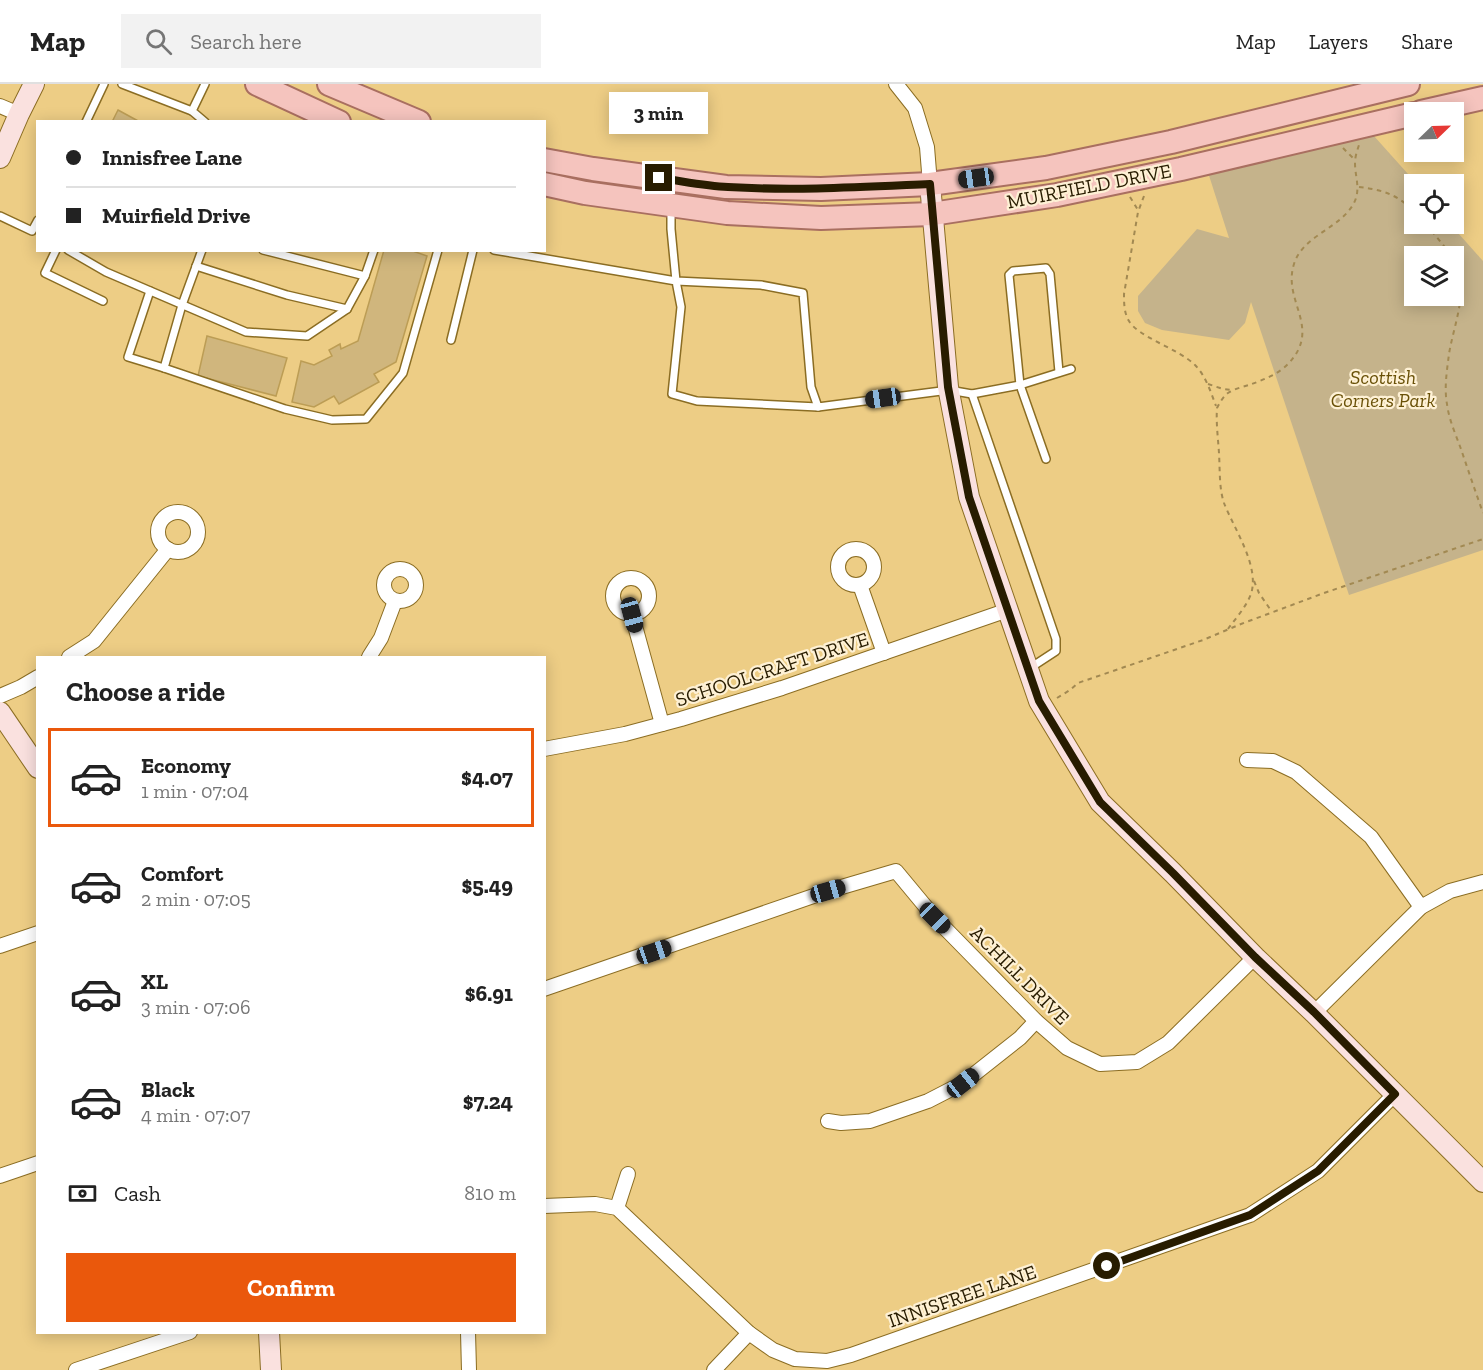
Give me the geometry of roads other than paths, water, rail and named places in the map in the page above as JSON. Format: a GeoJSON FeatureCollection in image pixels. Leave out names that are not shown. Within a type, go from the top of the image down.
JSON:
{"type":"FeatureCollection","features":[{"type":"Feature","properties":{"kind":"main road"},"geometry":{"type":"LineString","coordinates":[[257,84],[335,120]]}},
{"type":"Feature","properties":{"kind":"main road"},"geometry":{"type":"LineString","coordinates":[[329,84],[413,120]]}},
{"type":"Feature","properties":{"kind":"main road","name":"MUIRFIELD DRIVE"},"geometry":{"type":"LineString","coordinates":[[546,160],[726,187],[822,189],[930,184],[1046,168],[1182,139],[1408,84]]}},
{"type":"Feature","properties":{"kind":"main road"},"geometry":{"type":"LineString","coordinates":[[1464,102],[1483,98]]}},
{"type":"Feature","properties":{"kind":"main road","name":"MUIRFIELD DRIVE"},"geometry":{"type":"LineString","coordinates":[[546,184],[585,193],[727,213],[820,218],[932,214],[1057,195],[1181,169],[1404,116]]}},
{"type":"Feature","properties":{"kind":"street"},"geometry":{"type":"LineString","coordinates":[[0,158],[34,84]]}},
{"type":"Feature","properties":{"kind":"street"},"geometry":{"type":"LineString","coordinates":[[896,84],[915,108],[927,147],[949,390],[969,497],[1041,705],[1100,802],[1483,1182]]}},
{"type":"Feature","properties":{"kind":"street"},"geometry":{"type":"LineString","coordinates":[[0,106],[19,114]]}},
{"type":"Feature","properties":{"kind":"street"},"geometry":{"type":"LineString","coordinates":[[70,656],[93,641],[168,549]]}},
{"type":"Feature","properties":{"kind":"street"},"geometry":{"type":"LineString","coordinates":[[861,585],[884,653]]}},
{"type":"Feature","properties":{"kind":"street"},"geometry":{"type":"LineString","coordinates":[[370,656],[381,638],[395,601]]}},
{"type":"Feature","properties":{"kind":"street","name":"SCHOOLCRAFT DRIVE"},"geometry":{"type":"LineString","coordinates":[[546,749],[625,734],[782,688],[1008,610]]}},
{"type":"Feature","properties":{"kind":"street"},"geometry":{"type":"LineString","coordinates":[[632,615],[662,724]]}},
{"type":"Feature","properties":{"kind":"street"},"geometry":{"type":"LineString","coordinates":[[0,696],[36,678]]}},
{"type":"Feature","properties":{"kind":"street"},"geometry":{"type":"LineString","coordinates":[[0,712],[36,765]]}},
{"type":"Feature","properties":{"kind":"street"},"geometry":{"type":"LineString","coordinates":[[1247,760],[1273,761],[1296,771],[1371,837],[1421,907]]}},
{"type":"Feature","properties":{"kind":"street","name":"ACHILL DRIVE"},"geometry":{"type":"LineString","coordinates":[[546,988],[828,891],[896,871],[935,918],[1036,1021],[1067,1048],[1100,1064],[1137,1062],[1168,1043],[1255,957]]}},
{"type":"Feature","properties":{"kind":"street"},"geometry":{"type":"LineString","coordinates":[[1314,1012],[1421,907],[1450,891],[1483,882]]}},
{"type":"Feature","properties":{"kind":"street"},"geometry":{"type":"LineString","coordinates":[[0,946],[36,934]]}},
{"type":"Feature","properties":{"kind":"street"},"geometry":{"type":"LineString","coordinates":[[828,1121],[841,1123],[870,1121],[928,1101],[963,1083],[1020,1038],[1036,1021]]}},
{"type":"Feature","properties":{"kind":"street","name":"INNISFREE LANE"},"geometry":{"type":"LineString","coordinates":[[617,1208],[749,1333],[773,1350],[795,1359],[827,1360],[851,1355],[1250,1215],[1318,1171],[1395,1094]]}},
{"type":"Feature","properties":{"kind":"street"},"geometry":{"type":"LineString","coordinates":[[0,1176],[36,1164]]}},
{"type":"Feature","properties":{"kind":"street"},"geometry":{"type":"LineString","coordinates":[[546,1206],[595,1204],[617,1208],[628,1174]]}},
{"type":"Feature","properties":{"kind":"street"},"geometry":{"type":"LineString","coordinates":[[714,1370],[749,1333]]}},
{"type":"Feature","properties":{"kind":"street"},"geometry":{"type":"LineString","coordinates":[[76,1370],[184,1334]]}},
{"type":"Feature","properties":{"kind":"street"},"geometry":{"type":"LineString","coordinates":[[269,1334],[271,1370]]}},
{"type":"Feature","properties":{"kind":"street"},"geometry":{"type":"LineString","coordinates":[[468,1334],[469,1370]]}},
{"type":"Feature","properties":{"kind":"lane"},"geometry":{"type":"LineString","coordinates":[[87,120],[104,84]]}},
{"type":"Feature","properties":{"kind":"lane"},"geometry":{"type":"LineString","coordinates":[[122,84],[192,111],[203,120]]}},
{"type":"Feature","properties":{"kind":"lane"},"geometry":{"type":"LineString","coordinates":[[192,111],[205,84]]}},
{"type":"Feature","properties":{"kind":"lane"},"geometry":{"type":"LineString","coordinates":[[671,205],[676,281],[681,307],[672,394],[697,402],[818,407],[949,390],[972,394],[1020,385],[1071,369]]}},
{"type":"Feature","properties":{"kind":"lane"},"geometry":{"type":"LineString","coordinates":[[0,216],[35,232]]}},
{"type":"Feature","properties":{"kind":"lane"},"geometry":{"type":"LineString","coordinates":[[55,252],[45,273],[103,301]]}},
{"type":"Feature","properties":{"kind":"lane"},"geometry":{"type":"LineString","coordinates":[[71,252],[106,272],[246,332],[307,336],[347,309],[365,276],[373,252]]}},
{"type":"Feature","properties":{"kind":"lane"},"geometry":{"type":"LineString","coordinates":[[164,368],[182,305],[201,252]]}},
{"type":"Feature","properties":{"kind":"lane"},"geometry":{"type":"LineString","coordinates":[[271,252],[365,276]]}},
{"type":"Feature","properties":{"kind":"lane"},"geometry":{"type":"LineString","coordinates":[[150,291],[128,357],[285,409],[332,420],[366,419],[403,374],[437,252]]}},
{"type":"Feature","properties":{"kind":"lane"},"geometry":{"type":"LineString","coordinates":[[451,340],[473,252]]}},
{"type":"Feature","properties":{"kind":"lane"},"geometry":{"type":"LineString","coordinates":[[506,252],[676,281],[761,285],[803,293],[811,387],[818,407]]}},
{"type":"Feature","properties":{"kind":"lane"},"geometry":{"type":"LineString","coordinates":[[196,266],[287,295],[347,309]]}},
{"type":"Feature","properties":{"kind":"lane"},"geometry":{"type":"LineString","coordinates":[[1046,459],[1020,385],[1009,275],[1013,271],[1046,268],[1050,274],[1059,372]]}},
{"type":"Feature","properties":{"kind":"lane"},"geometry":{"type":"LineString","coordinates":[[972,394],[1056,639],[1056,651],[1028,670]]}},
{"type":"Feature","properties":{"kind":"park label","name":"Scottish Corners Park"},"geometry":{"type":"Point","coordinates":[1383,388]}}]}
